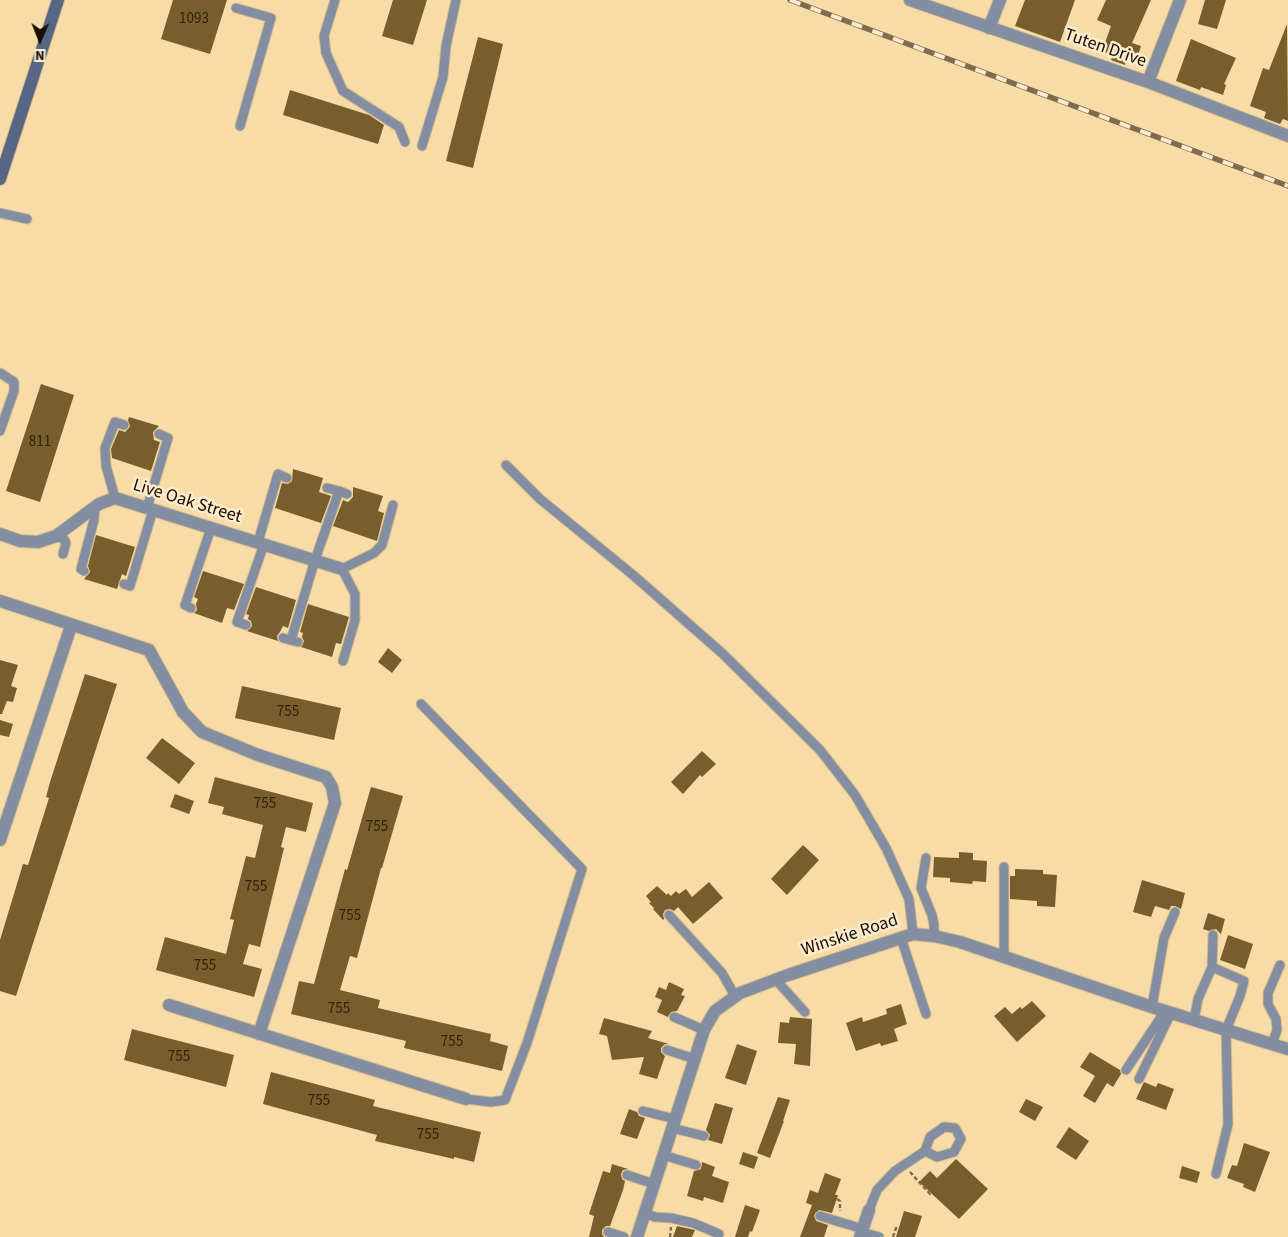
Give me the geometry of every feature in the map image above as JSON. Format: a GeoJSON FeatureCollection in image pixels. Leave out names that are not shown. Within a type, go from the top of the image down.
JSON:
{"type":"FeatureCollection","features":[{"type":"Feature","properties":{"kind":"street"},"geometry":{"type":"LineString","coordinates":[[0,179],[58,0]]}},
{"type":"Feature","properties":{"kind":"street","name":"Tuten Drive"},"geometry":{"type":"LineString","coordinates":[[910,0],[1148,82],[1288,136]]}},
{"type":"Feature","properties":{"kind":"street"},"geometry":{"type":"LineString","coordinates":[[989,28],[1000,0]]}},
{"type":"Feature","properties":{"kind":"street"},"geometry":{"type":"LineString","coordinates":[[1148,82],[1180,0]]}},
{"type":"Feature","properties":{"kind":"street","name":"Live Oak Street"},"geometry":{"type":"LineString","coordinates":[[0,534],[20,541],[38,542],[56,536],[96,506],[115,498],[342,568]]}},
{"type":"Feature","properties":{"kind":"street"},"geometry":{"type":"LineString","coordinates":[[0,601],[148,650],[183,712],[202,732],[258,755],[326,777],[332,787],[335,803],[259,1034]]}},
{"type":"Feature","properties":{"kind":"street"},"geometry":{"type":"LineString","coordinates":[[0,840],[71,626]]}},
{"type":"Feature","properties":{"kind":"street","name":"Winskie Road"},"geometry":{"type":"LineString","coordinates":[[637,1237],[704,1030],[716,1010],[740,993],[775,979],[907,936],[934,936],[960,942],[1152,1007],[1288,1050]]}},
{"type":"Feature","properties":{"kind":"street"},"geometry":{"type":"LineString","coordinates":[[169,1005],[466,1099]]}},
{"type":"Feature","properties":{"kind":"street"},"geometry":{"type":"LineString","coordinates":[[861,1233],[869,1210]]}},
{"type":"Feature","properties":{"kind":"lane"},"geometry":{"type":"LineString","coordinates":[[335,0],[324,36],[326,53],[343,91],[399,127],[405,142]]}},
{"type":"Feature","properties":{"kind":"lane"},"geometry":{"type":"LineString","coordinates":[[422,146],[443,77],[446,46],[456,0]]}},
{"type":"Feature","properties":{"kind":"lane"},"geometry":{"type":"LineString","coordinates":[[236,8],[271,18],[240,126]]}},
{"type":"Feature","properties":{"kind":"lane"},"geometry":{"type":"LineString","coordinates":[[0,213],[27,219]]}},
{"type":"Feature","properties":{"kind":"lane"},"geometry":{"type":"LineString","coordinates":[[0,373],[14,382],[14,391],[0,431]]}},
{"type":"Feature","properties":{"kind":"lane"},"geometry":{"type":"LineString","coordinates":[[115,498],[106,466],[105,448],[115,422],[124,425]]}},
{"type":"Feature","properties":{"kind":"lane"},"geometry":{"type":"LineString","coordinates":[[124,584],[130,586],[168,438],[159,434]]}},
{"type":"Feature","properties":{"kind":"lane"},"geometry":{"type":"LineString","coordinates":[[506,465],[540,499],[633,575],[723,654],[820,750],[855,795],[886,848],[909,899],[907,936],[926,1014]]}},
{"type":"Feature","properties":{"kind":"lane"},"geometry":{"type":"LineString","coordinates":[[237,622],[261,543],[278,474],[287,478]]}},
{"type":"Feature","properties":{"kind":"lane"},"geometry":{"type":"LineString","coordinates":[[291,640],[315,560],[343,492],[326,488]]}},
{"type":"Feature","properties":{"kind":"lane"},"geometry":{"type":"LineString","coordinates":[[343,661],[355,620],[355,594],[342,568],[374,553],[382,545],[393,505]]}},
{"type":"Feature","properties":{"kind":"lane"},"geometry":{"type":"LineString","coordinates":[[84,571],[81,569],[96,506]]}},
{"type":"Feature","properties":{"kind":"lane"},"geometry":{"type":"LineString","coordinates":[[191,608],[185,604],[211,528]]}},
{"type":"Feature","properties":{"kind":"lane"},"geometry":{"type":"LineString","coordinates":[[56,536],[64,538],[66,543],[63,554]]}},
{"type":"Feature","properties":{"kind":"lane"},"geometry":{"type":"LineString","coordinates":[[421,704],[582,868],[527,1043],[505,1100],[491,1102],[466,1099]]}},
{"type":"Feature","properties":{"kind":"lane"},"geometry":{"type":"LineString","coordinates":[[926,858],[921,888],[932,915],[934,936]]}},
{"type":"Feature","properties":{"kind":"lane"},"geometry":{"type":"LineString","coordinates":[[1004,867],[1004,957]]}},
{"type":"Feature","properties":{"kind":"lane"},"geometry":{"type":"LineString","coordinates":[[1152,1007],[1164,938],[1175,912]]}},
{"type":"Feature","properties":{"kind":"lane"},"geometry":{"type":"LineString","coordinates":[[669,915],[722,973],[735,996]]}},
{"type":"Feature","properties":{"kind":"lane"},"geometry":{"type":"LineString","coordinates":[[1194,1020],[1198,999],[1212,968],[1213,935]]}},
{"type":"Feature","properties":{"kind":"lane"},"geometry":{"type":"LineString","coordinates":[[1272,1044],[1276,1030],[1276,1019],[1268,1004],[1268,993],[1280,965]]}},
{"type":"Feature","properties":{"kind":"lane"},"geometry":{"type":"LineString","coordinates":[[1212,968],[1244,981],[1226,1030],[1228,1124],[1216,1174]]}},
{"type":"Feature","properties":{"kind":"lane"},"geometry":{"type":"LineString","coordinates":[[775,979],[804,1012]]}},
{"type":"Feature","properties":{"kind":"lane"},"geometry":{"type":"LineString","coordinates":[[1126,1070],[1168,1012]]}},
{"type":"Feature","properties":{"kind":"lane"},"geometry":{"type":"LineString","coordinates":[[1139,1079],[1168,1012]]}},
{"type":"Feature","properties":{"kind":"lane"},"geometry":{"type":"LineString","coordinates":[[674,1017],[704,1030]]}},
{"type":"Feature","properties":{"kind":"lane"},"geometry":{"type":"LineString","coordinates":[[667,1050],[695,1059]]}},
{"type":"Feature","properties":{"kind":"lane"},"geometry":{"type":"LineString","coordinates":[[643,1111],[704,1136]]}},
{"type":"Feature","properties":{"kind":"lane"},"geometry":{"type":"LineString","coordinates":[[869,1210],[877,1190],[895,1171],[925,1151]]}},
{"type":"Feature","properties":{"kind":"lane"},"geometry":{"type":"LineString","coordinates":[[663,1155],[696,1166]]}},
{"type":"Feature","properties":{"kind":"lane"},"geometry":{"type":"LineString","coordinates":[[627,1175],[654,1184]]}},
{"type":"Feature","properties":{"kind":"lane"},"geometry":{"type":"LineString","coordinates":[[644,1213],[655,1217],[693,1223],[719,1234]]}},
{"type":"Feature","properties":{"kind":"lane"},"geometry":{"type":"LineString","coordinates":[[820,1216],[861,1233],[879,1237]]}},
{"type":"Feature","properties":{"kind":"lane"},"geometry":{"type":"LineString","coordinates":[[608,1232],[624,1237]]}},
{"type":"Feature","properties":{"kind":"path"},"geometry":{"type":"LineString","coordinates":[[903,1165],[931,1193]]}},
{"type":"Feature","properties":{"kind":"path"},"geometry":{"type":"LineString","coordinates":[[893,1237],[896,1228],[898,1229]]}},
{"type":"Feature","properties":{"kind":"building"},"geometry":{"type":"Polygon","coordinates":[[[173,0],[227,0],[210,54],[161,39],[173,0]]]}},
{"type":"Feature","properties":{"kind":"building"},"geometry":{"type":"Polygon","coordinates":[[[393,0],[427,0],[413,45],[382,36],[393,0]]]}},
{"type":"Feature","properties":{"kind":"building"},"geometry":{"type":"Polygon","coordinates":[[[1025,0],[1075,0],[1060,42],[1015,26],[1025,0]]]}},
{"type":"Feature","properties":{"kind":"building"},"geometry":{"type":"Polygon","coordinates":[[[1106,0],[1151,0],[1132,43],[1141,46],[1136,63],[1126,59],[1125,65],[1111,60],[1113,55],[1102,51],[1111,26],[1097,20],[1106,0]]]}},
{"type":"Feature","properties":{"kind":"building"},"geometry":{"type":"Polygon","coordinates":[[[1205,0],[1226,0],[1217,29],[1198,24],[1205,0]]]}},
{"type":"Feature","properties":{"kind":"building"},"geometry":{"type":"Polygon","coordinates":[[[1287,24],[1288,121],[1283,119],[1280,124],[1264,118],[1266,112],[1250,106],[1263,68],[1269,70],[1287,24]]]}},
{"type":"Feature","properties":{"kind":"building"},"geometry":{"type":"Polygon","coordinates":[[[478,37],[503,44],[473,168],[446,161],[478,37]]]}},
{"type":"Feature","properties":{"kind":"building"},"geometry":{"type":"Polygon","coordinates":[[[1191,39],[1236,58],[1224,84],[1226,85],[1223,95],[1201,87],[1200,90],[1176,81],[1191,39]]]}},
{"type":"Feature","properties":{"kind":"building"},"geometry":{"type":"Polygon","coordinates":[[[290,90],[369,115],[384,125],[378,144],[283,115],[290,90]]]}},
{"type":"Feature","properties":{"kind":"building"},"geometry":{"type":"Polygon","coordinates":[[[41,384],[74,395],[40,502],[6,491],[41,384]]]}},
{"type":"Feature","properties":{"kind":"building"},"geometry":{"type":"Polygon","coordinates":[[[129,417],[159,426],[153,432],[154,440],[160,442],[151,471],[112,458],[111,449],[119,430],[125,432],[130,426],[129,417]]]}},
{"type":"Feature","properties":{"kind":"building"},"geometry":{"type":"Polygon","coordinates":[[[293,469],[323,478],[319,492],[331,496],[321,523],[275,508],[282,483],[288,484],[292,481],[293,469]]]}},
{"type":"Feature","properties":{"kind":"building"},"geometry":{"type":"Polygon","coordinates":[[[353,487],[383,496],[378,511],[384,513],[377,541],[333,526],[343,500],[348,502],[353,497],[353,487]]]}},
{"type":"Feature","properties":{"kind":"building"},"geometry":{"type":"Polygon","coordinates":[[[96,535],[135,547],[126,576],[122,574],[117,589],[84,579],[90,572],[88,566],[96,535]]]}},
{"type":"Feature","properties":{"kind":"building"},"geometry":{"type":"Polygon","coordinates":[[[203,571],[244,584],[234,610],[227,608],[222,623],[194,613],[197,610],[196,604],[198,599],[194,597],[203,571]]]}},
{"type":"Feature","properties":{"kind":"building"},"geometry":{"type":"Polygon","coordinates":[[[256,587],[296,600],[288,628],[283,626],[277,636],[278,641],[247,631],[252,626],[251,621],[248,619],[249,615],[246,614],[256,587]]]}},
{"type":"Feature","properties":{"kind":"building"},"geometry":{"type":"Polygon","coordinates":[[[308,604],[349,617],[341,644],[336,643],[332,657],[301,647],[304,641],[303,633],[300,632],[308,604]]]}},
{"type":"Feature","properties":{"kind":"building"},"geometry":{"type":"Polygon","coordinates":[[[388,648],[402,660],[392,673],[378,662],[388,648]]]}},
{"type":"Feature","properties":{"kind":"building"},"geometry":{"type":"Polygon","coordinates":[[[0,660],[18,665],[11,686],[17,688],[13,702],[7,701],[2,714],[0,714],[0,660]]]}},
{"type":"Feature","properties":{"kind":"building"},"geometry":{"type":"Polygon","coordinates":[[[85,674],[117,684],[16,996],[0,991],[0,940],[23,864],[28,865],[49,798],[46,797],[50,782],[85,674]]]}},
{"type":"Feature","properties":{"kind":"building"},"geometry":{"type":"Polygon","coordinates":[[[242,686],[341,708],[334,740],[235,718],[242,686]]]}},
{"type":"Feature","properties":{"kind":"building"},"geometry":{"type":"Polygon","coordinates":[[[0,720],[13,724],[9,737],[0,735],[0,720]]]}},
{"type":"Feature","properties":{"kind":"building"},"geometry":{"type":"Polygon","coordinates":[[[162,738],[195,763],[179,784],[146,758],[162,738]]]}},
{"type":"Feature","properties":{"kind":"building"},"geometry":{"type":"Polygon","coordinates":[[[702,751],[716,764],[702,777],[700,775],[683,794],[671,782],[702,751]]]}},
{"type":"Feature","properties":{"kind":"building"},"geometry":{"type":"Polygon","coordinates":[[[215,777],[313,803],[306,832],[286,827],[281,847],[284,848],[260,947],[249,944],[243,964],[262,969],[254,997],[156,970],[165,937],[226,954],[234,920],[230,919],[246,856],[255,858],[263,825],[222,814],[224,807],[208,803],[215,777]]]}},
{"type":"Feature","properties":{"kind":"building"},"geometry":{"type":"Polygon","coordinates":[[[371,787],[403,796],[357,958],[350,956],[340,990],[380,1000],[378,1008],[491,1034],[490,1041],[508,1046],[502,1071],[404,1048],[406,1041],[291,1014],[299,981],[314,984],[345,869],[347,870],[371,787]]]}},
{"type":"Feature","properties":{"kind":"building"},"geometry":{"type":"Polygon","coordinates":[[[175,794],[194,801],[189,814],[170,807],[175,794]]]}},
{"type":"Feature","properties":{"kind":"building"},"geometry":{"type":"Polygon","coordinates":[[[803,845],[819,860],[787,895],[771,879],[803,845]]]}},
{"type":"Feature","properties":{"kind":"building"},"geometry":{"type":"Polygon","coordinates":[[[959,852],[973,853],[973,860],[987,861],[986,882],[973,881],[972,884],[950,882],[950,878],[933,877],[934,857],[959,858],[959,852]]]}},
{"type":"Feature","properties":{"kind":"building"},"geometry":{"type":"Polygon","coordinates":[[[1015,869],[1043,870],[1043,874],[1057,875],[1055,907],[1037,906],[1037,901],[1010,899],[1010,876],[1015,876],[1015,869]]]}},
{"type":"Feature","properties":{"kind":"building"},"geometry":{"type":"Polygon","coordinates":[[[1142,880],[1185,893],[1181,909],[1171,906],[1169,910],[1155,906],[1151,917],[1133,912],[1142,880]]]}},
{"type":"Feature","properties":{"kind":"building"},"geometry":{"type":"Polygon","coordinates":[[[709,882],[723,898],[693,924],[678,907],[674,911],[670,909],[665,910],[663,920],[653,909],[649,903],[651,902],[646,896],[657,886],[667,895],[668,893],[671,896],[676,891],[679,894],[686,889],[692,897],[709,882]]]}},
{"type":"Feature","properties":{"kind":"building"},"geometry":{"type":"Polygon","coordinates":[[[1208,913],[1225,919],[1221,934],[1216,929],[1209,931],[1203,929],[1208,913]]]}},
{"type":"Feature","properties":{"kind":"building"},"geometry":{"type":"Polygon","coordinates":[[[1228,935],[1253,944],[1245,969],[1220,960],[1228,935]]]}},
{"type":"Feature","properties":{"kind":"building"},"geometry":{"type":"Polygon","coordinates":[[[669,982],[684,989],[681,995],[685,996],[677,1011],[671,1012],[668,1017],[657,1012],[662,1000],[655,997],[659,987],[666,990],[669,982]]]}},
{"type":"Feature","properties":{"kind":"building"},"geometry":{"type":"Polygon","coordinates":[[[1032,1001],[1046,1016],[1017,1042],[994,1016],[1005,1007],[1012,1014],[1020,1007],[1022,1009],[1032,1001]]]}},
{"type":"Feature","properties":{"kind":"building"},"geometry":{"type":"Polygon","coordinates":[[[901,1004],[907,1024],[894,1029],[898,1041],[881,1046],[880,1043],[856,1051],[846,1023],[862,1017],[863,1022],[887,1014],[886,1009],[901,1004]]]}},
{"type":"Feature","properties":{"kind":"building"},"geometry":{"type":"Polygon","coordinates":[[[790,1017],[812,1019],[810,1066],[794,1064],[796,1044],[778,1043],[780,1022],[789,1023],[790,1017]]]}},
{"type":"Feature","properties":{"kind":"building"},"geometry":{"type":"Polygon","coordinates":[[[604,1018],[652,1031],[648,1038],[669,1044],[665,1044],[661,1048],[661,1052],[665,1056],[657,1079],[639,1074],[644,1057],[612,1060],[607,1036],[599,1034],[604,1018]]]}},
{"type":"Feature","properties":{"kind":"building"},"geometry":{"type":"Polygon","coordinates":[[[132,1029],[234,1055],[226,1087],[124,1060],[132,1029]]]}},
{"type":"Feature","properties":{"kind":"building"},"geometry":{"type":"Polygon","coordinates":[[[737,1044],[757,1051],[746,1085],[725,1078],[737,1044]]]}},
{"type":"Feature","properties":{"kind":"building"},"geometry":{"type":"Polygon","coordinates":[[[1090,1052],[1120,1070],[1121,1074],[1113,1087],[1107,1083],[1095,1103],[1083,1096],[1095,1076],[1080,1067],[1090,1052]]]}},
{"type":"Feature","properties":{"kind":"building"},"geometry":{"type":"Polygon","coordinates":[[[271,1072],[375,1100],[373,1106],[481,1132],[474,1162],[375,1141],[377,1135],[263,1104],[271,1072]]]}},
{"type":"Feature","properties":{"kind":"building"},"geometry":{"type":"Polygon","coordinates":[[[1144,1082],[1156,1087],[1158,1083],[1174,1089],[1166,1110],[1136,1099],[1144,1082]]]}},
{"type":"Feature","properties":{"kind":"building"},"geometry":{"type":"Polygon","coordinates":[[[778,1097],[790,1100],[770,1158],[757,1153],[778,1097]]]}},
{"type":"Feature","properties":{"kind":"building"},"geometry":{"type":"Polygon","coordinates":[[[1026,1099],[1043,1107],[1035,1121],[1019,1112],[1026,1099]]]}},
{"type":"Feature","properties":{"kind":"building"},"geometry":{"type":"Polygon","coordinates":[[[715,1103],[733,1108],[722,1144],[708,1140],[710,1135],[706,1130],[715,1103]]]}},
{"type":"Feature","properties":{"kind":"building"},"geometry":{"type":"Polygon","coordinates":[[[629,1109],[645,1118],[637,1139],[620,1134],[629,1109]]]}},
{"type":"Feature","properties":{"kind":"building"},"geometry":{"type":"Polygon","coordinates":[[[1069,1127],[1089,1141],[1076,1160],[1056,1147],[1069,1127]]]}},
{"type":"Feature","properties":{"kind":"building"},"geometry":{"type":"Polygon","coordinates":[[[1244,1143],[1270,1152],[1255,1192],[1243,1187],[1244,1184],[1227,1178],[1232,1165],[1237,1166],[1244,1143]]]}},
{"type":"Feature","properties":{"kind":"building"},"geometry":{"type":"Polygon","coordinates":[[[743,1152],[758,1157],[754,1169],[739,1164],[743,1152]]]}},
{"type":"Feature","properties":{"kind":"building"},"geometry":{"type":"Polygon","coordinates":[[[956,1159],[988,1189],[959,1219],[919,1182],[930,1171],[937,1178],[956,1159]]]}},
{"type":"Feature","properties":{"kind":"building"},"geometry":{"type":"Polygon","coordinates":[[[702,1162],[715,1167],[712,1176],[729,1182],[723,1203],[704,1197],[703,1201],[687,1196],[694,1171],[701,1169],[702,1162]]]}},
{"type":"Feature","properties":{"kind":"building"},"geometry":{"type":"Polygon","coordinates":[[[612,1164],[628,1169],[623,1170],[621,1174],[622,1179],[625,1181],[623,1190],[610,1226],[606,1226],[602,1230],[604,1237],[589,1237],[594,1216],[589,1214],[603,1171],[610,1173],[612,1164]]]}},
{"type":"Feature","properties":{"kind":"building"},"geometry":{"type":"Polygon","coordinates":[[[1182,1166],[1200,1172],[1197,1183],[1179,1178],[1182,1166]]]}},
{"type":"Feature","properties":{"kind":"building"},"geometry":{"type":"Polygon","coordinates":[[[825,1173],[841,1179],[835,1195],[838,1195],[832,1213],[819,1210],[814,1215],[816,1221],[828,1225],[824,1237],[800,1237],[812,1205],[806,1203],[810,1190],[818,1193],[825,1173]]]}},
{"type":"Feature","properties":{"kind":"building"},"geometry":{"type":"Polygon","coordinates":[[[745,1205],[760,1210],[752,1232],[750,1231],[748,1237],[735,1237],[745,1205]]]}},
{"type":"Feature","properties":{"kind":"building"},"geometry":{"type":"Polygon","coordinates":[[[904,1211],[922,1216],[915,1237],[896,1237],[904,1211]]]}},
{"type":"Feature","properties":{"kind":"building"},"geometry":{"type":"Polygon","coordinates":[[[677,1226],[695,1230],[692,1237],[673,1237],[677,1226]]]}},
{"type":"Feature","properties":{"kind":"railway"},"geometry":{"type":"LineString","coordinates":[[790,0],[1288,186]]}}]}
